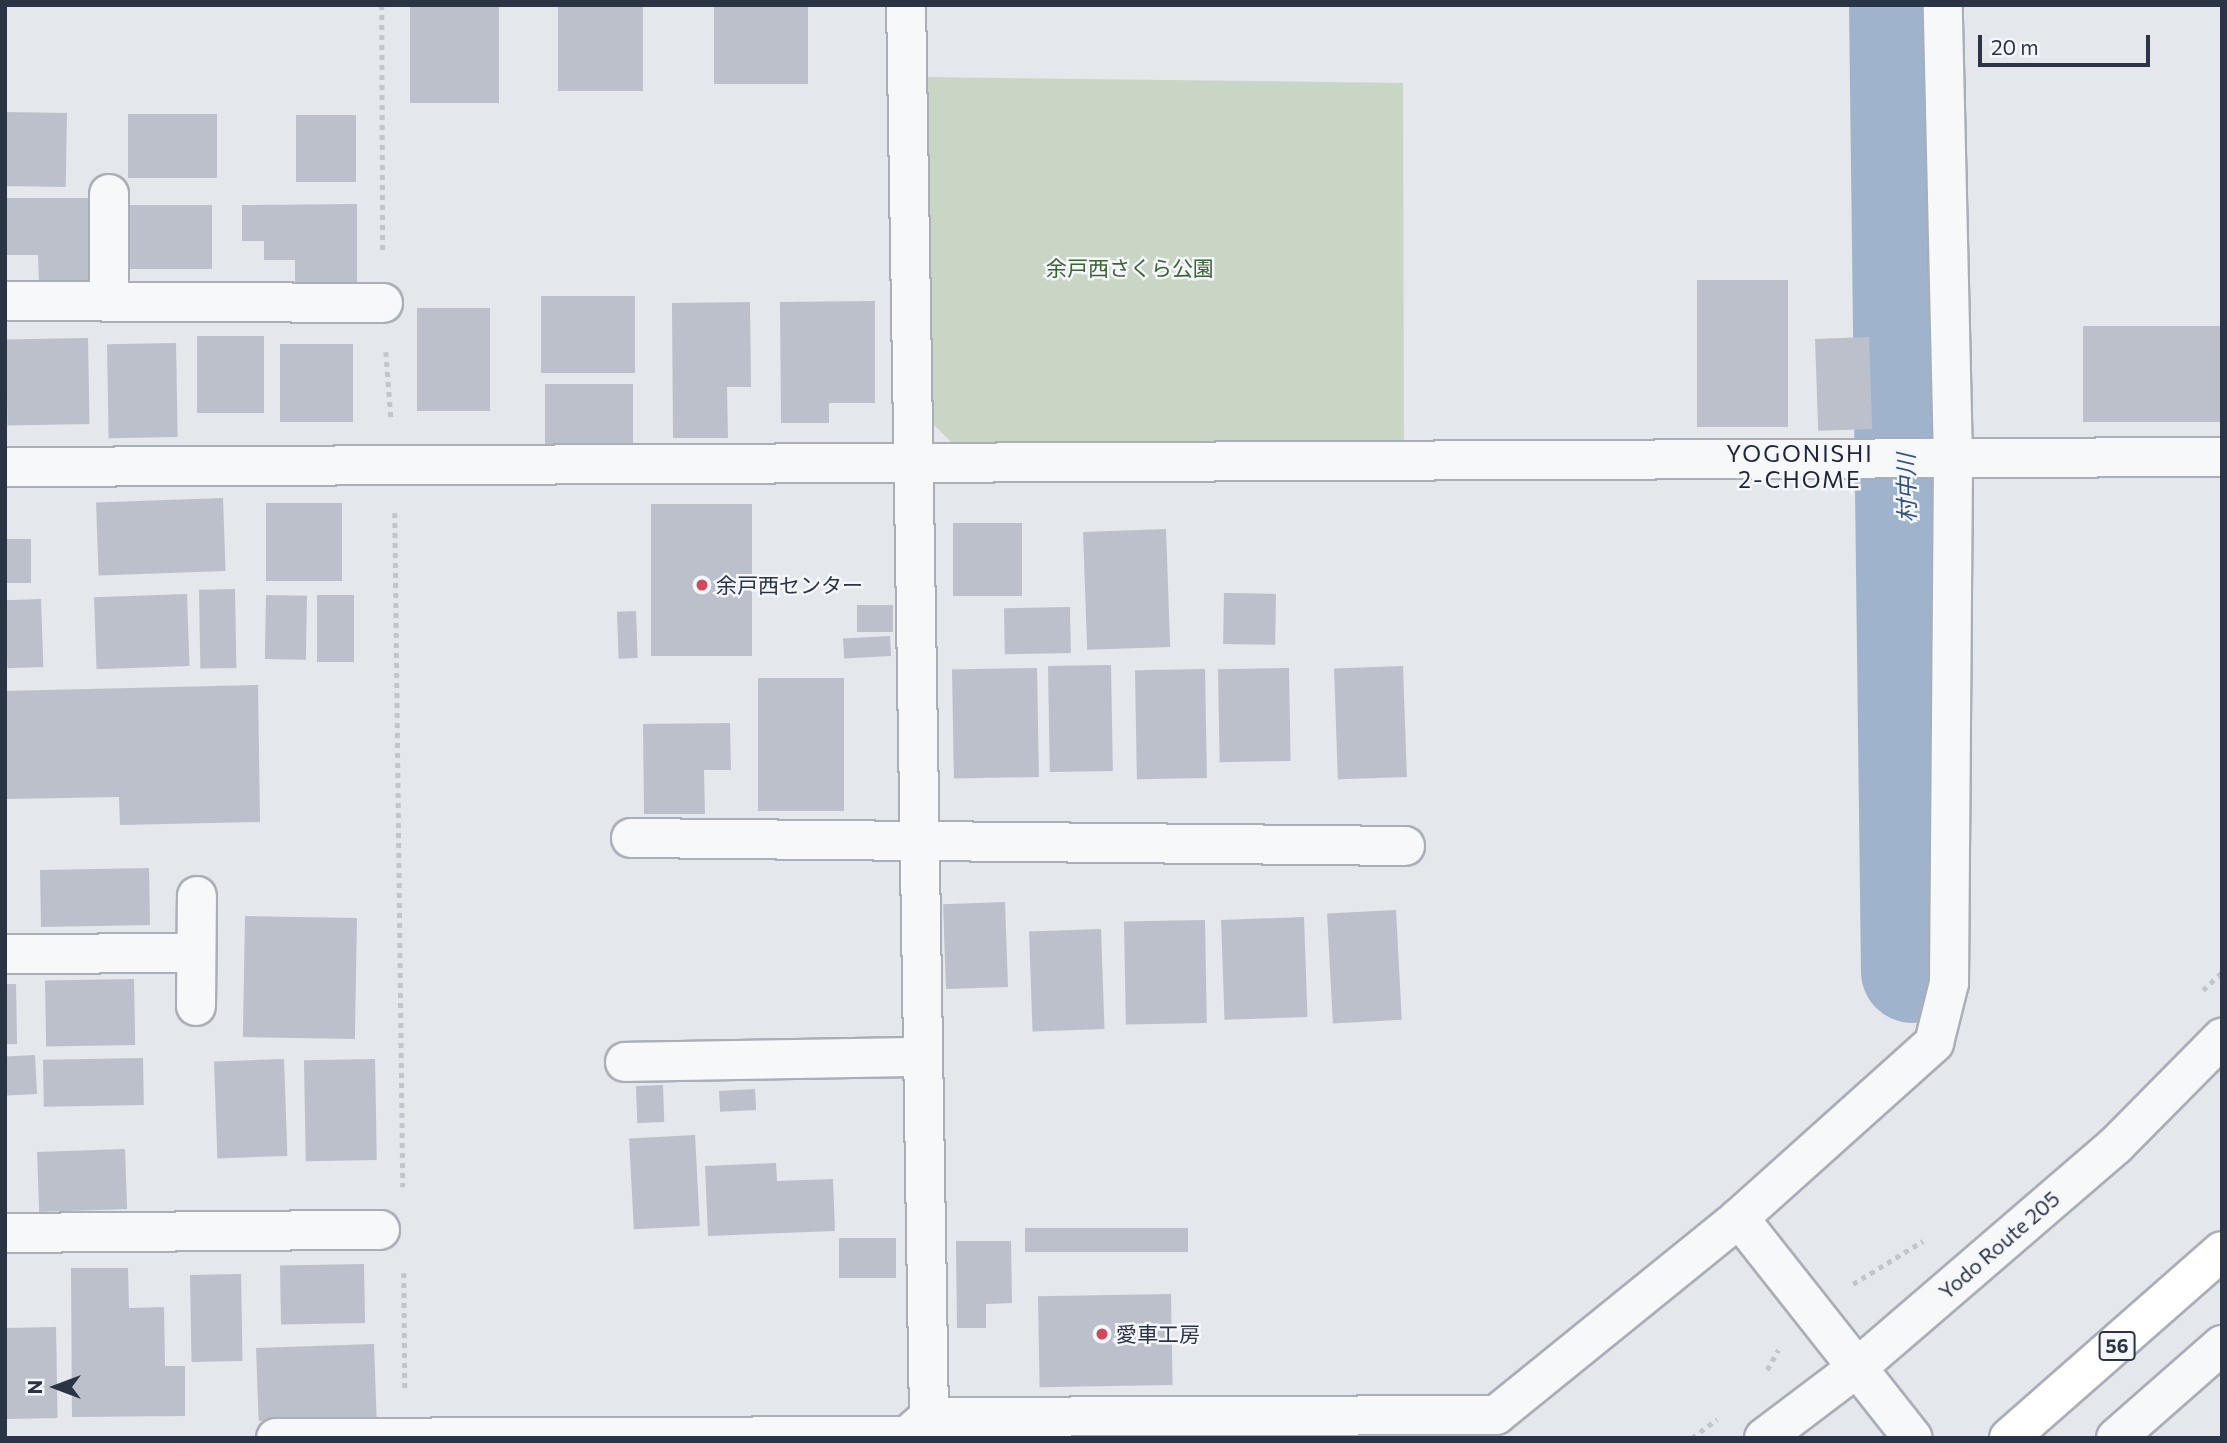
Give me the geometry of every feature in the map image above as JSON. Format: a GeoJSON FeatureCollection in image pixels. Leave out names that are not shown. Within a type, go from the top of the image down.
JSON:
{"type":"FeatureCollection","features":[{"type":"Feature","properties":{"kind":"highway","name":"56"},"geometry":{"type":"LineString","coordinates":[[2009,1438],[2222,1251]]}},
{"type":"Feature","properties":{"kind":"street"},"geometry":{"type":"LineString","coordinates":[[906,5],[909,465],[921,1057],[914,1430]]}},
{"type":"Feature","properties":{"kind":"street"},"geometry":{"type":"LineString","coordinates":[[276,1438],[914,1430],[1496,1415],[1739,1218],[1934,1042],[1949,983],[1943,460],[1943,5]]}},
{"type":"Feature","properties":{"kind":"street"},"geometry":{"type":"LineString","coordinates":[[109,194],[109,302]]}},
{"type":"Feature","properties":{"kind":"street"},"geometry":{"type":"LineString","coordinates":[[5,302],[383,303]]}},
{"type":"Feature","properties":{"kind":"street"},"geometry":{"type":"LineString","coordinates":[[5,467],[1877,461],[2222,457]]}},
{"type":"Feature","properties":{"kind":"street"},"geometry":{"type":"LineString","coordinates":[[631,838],[916,844],[1405,846]]}},
{"type":"Feature","properties":{"kind":"street"},"geometry":{"type":"LineString","coordinates":[[197,896],[197,1006]]}},
{"type":"Feature","properties":{"kind":"street"},"geometry":{"type":"LineString","coordinates":[[5,954],[197,953]]}},
{"type":"Feature","properties":{"kind":"street","name":"Yodo Route 205"},"geometry":{"type":"LineString","coordinates":[[1764,1438],[1858,1367],[2116,1145],[2222,1038]]}},
{"type":"Feature","properties":{"kind":"street"},"geometry":{"type":"LineString","coordinates":[[625,1062],[921,1057]]}},
{"type":"Feature","properties":{"kind":"street"},"geometry":{"type":"LineString","coordinates":[[1739,1218],[1913,1438]]}},
{"type":"Feature","properties":{"kind":"street"},"geometry":{"type":"LineString","coordinates":[[5,1233],[380,1230]]}},
{"type":"Feature","properties":{"kind":"street"},"geometry":{"type":"LineString","coordinates":[[2116,1438],[2222,1345]]}},
{"type":"Feature","properties":{"kind":"path"},"geometry":{"type":"LineString","coordinates":[[382,5],[383,303],[394,466],[403,1200]]}},
{"type":"Feature","properties":{"kind":"path"},"geometry":{"type":"LineString","coordinates":[[2193,999],[2222,972]]}},
{"type":"Feature","properties":{"kind":"path"},"geometry":{"type":"LineString","coordinates":[[1762,1380],[1779,1350],[1866,1272],[1933,1232]]}},
{"type":"Feature","properties":{"kind":"path"},"geometry":{"type":"LineString","coordinates":[[404,1269],[406,1435]]}},
{"type":"Feature","properties":{"kind":"path"},"geometry":{"type":"LineString","coordinates":[[1692,1438],[1724,1414]]}},
{"type":"Feature","properties":{"kind":"green space","name":"余戸西さくら公園"},"geometry":{"type":"Polygon","coordinates":[[[925,77],[1403,83],[1404,451],[963,454],[928,419],[925,77]]]}},
{"type":"Feature","properties":{"kind":"building"},"geometry":{"type":"Polygon","coordinates":[[[410,5],[499,5],[499,103],[410,103],[410,5]]]}},
{"type":"Feature","properties":{"kind":"building"},"geometry":{"type":"Polygon","coordinates":[[[558,5],[643,5],[643,91],[558,91],[558,5]]]}},
{"type":"Feature","properties":{"kind":"building"},"geometry":{"type":"Polygon","coordinates":[[[714,5],[808,5],[808,84],[714,84],[714,5]]]}},
{"type":"Feature","properties":{"kind":"building"},"geometry":{"type":"Polygon","coordinates":[[[5,112],[67,113],[66,187],[5,186],[5,112]]]}},
{"type":"Feature","properties":{"kind":"building"},"geometry":{"type":"Polygon","coordinates":[[[128,114],[217,114],[217,178],[128,178],[128,114]]]}},
{"type":"Feature","properties":{"kind":"building"},"geometry":{"type":"Polygon","coordinates":[[[296,115],[356,115],[356,182],[296,182],[296,115]]]}},
{"type":"Feature","properties":{"kind":"building"},"geometry":{"type":"Polygon","coordinates":[[[5,198],[88,198],[89,281],[39,281],[38,255],[5,255],[5,198]]]}},
{"type":"Feature","properties":{"kind":"building"},"geometry":{"type":"Polygon","coordinates":[[[357,204],[357,284],[295,284],[295,260],[264,260],[264,241],[242,241],[242,205],[357,204]]]}},
{"type":"Feature","properties":{"kind":"building"},"geometry":{"type":"Polygon","coordinates":[[[129,205],[212,205],[212,269],[129,269],[129,205]]]}},
{"type":"Feature","properties":{"kind":"building"},"geometry":{"type":"Polygon","coordinates":[[[1697,280],[1788,280],[1788,427],[1697,427],[1697,280]]]}},
{"type":"Feature","properties":{"kind":"building"},"geometry":{"type":"Polygon","coordinates":[[[541,296],[635,296],[635,373],[541,373],[541,296]]]}},
{"type":"Feature","properties":{"kind":"building"},"geometry":{"type":"Polygon","coordinates":[[[875,301],[875,403],[829,403],[829,423],[781,423],[780,302],[875,301]]]}},
{"type":"Feature","properties":{"kind":"building"},"geometry":{"type":"Polygon","coordinates":[[[750,302],[751,387],[727,387],[728,438],[673,438],[672,303],[750,302]]]}},
{"type":"Feature","properties":{"kind":"building"},"geometry":{"type":"Polygon","coordinates":[[[417,308],[490,308],[490,411],[417,411],[417,308]]]}},
{"type":"Feature","properties":{"kind":"building"},"geometry":{"type":"Polygon","coordinates":[[[2083,326],[2222,326],[2222,422],[2083,422],[2083,326]]]}},
{"type":"Feature","properties":{"kind":"building"},"geometry":{"type":"Polygon","coordinates":[[[197,336],[264,336],[264,413],[197,413],[197,336]]]}},
{"type":"Feature","properties":{"kind":"building"},"geometry":{"type":"Polygon","coordinates":[[[1869,337],[1872,429],[1818,431],[1815,339],[1869,337]]]}},
{"type":"Feature","properties":{"kind":"building"},"geometry":{"type":"Polygon","coordinates":[[[88,338],[90,424],[8,425],[6,339],[88,338]]]}},
{"type":"Feature","properties":{"kind":"building"},"geometry":{"type":"Polygon","coordinates":[[[176,343],[178,437],[109,438],[107,344],[176,343]]]}},
{"type":"Feature","properties":{"kind":"building"},"geometry":{"type":"Polygon","coordinates":[[[280,344],[353,344],[353,422],[280,422],[280,344]]]}},
{"type":"Feature","properties":{"kind":"building"},"geometry":{"type":"Polygon","coordinates":[[[545,384],[633,384],[633,447],[545,447],[545,384]]]}},
{"type":"Feature","properties":{"kind":"building"},"geometry":{"type":"Polygon","coordinates":[[[223,498],[226,571],[99,575],[96,502],[223,498]]]}},
{"type":"Feature","properties":{"kind":"building"},"geometry":{"type":"Polygon","coordinates":[[[266,503],[342,503],[342,581],[266,581],[266,503]]]}},
{"type":"Feature","properties":{"kind":"building"},"geometry":{"type":"Polygon","coordinates":[[[651,504],[752,504],[752,656],[651,656],[651,504]]]}},
{"type":"Feature","properties":{"kind":"building"},"geometry":{"type":"Polygon","coordinates":[[[953,523],[1022,523],[1022,596],[953,596],[953,523]]]}},
{"type":"Feature","properties":{"kind":"building"},"geometry":{"type":"Polygon","coordinates":[[[1166,529],[1170,647],[1087,650],[1083,532],[1166,529]]]}},
{"type":"Feature","properties":{"kind":"building"},"geometry":{"type":"Polygon","coordinates":[[[5,539],[31,539],[31,583],[5,583],[5,539]]]}},
{"type":"Feature","properties":{"kind":"building"},"geometry":{"type":"Polygon","coordinates":[[[235,589],[236,668],[200,669],[199,590],[235,589]]]}},
{"type":"Feature","properties":{"kind":"building"},"geometry":{"type":"Polygon","coordinates":[[[1224,593],[1276,594],[1275,645],[1223,644],[1224,593]]]}},
{"type":"Feature","properties":{"kind":"building"},"geometry":{"type":"Polygon","coordinates":[[[187,594],[190,666],[97,669],[94,597],[187,594]]]}},
{"type":"Feature","properties":{"kind":"building"},"geometry":{"type":"Polygon","coordinates":[[[266,595],[307,596],[306,660],[265,659],[266,595]]]}},
{"type":"Feature","properties":{"kind":"building"},"geometry":{"type":"Polygon","coordinates":[[[317,595],[354,595],[354,662],[317,662],[317,595]]]}},
{"type":"Feature","properties":{"kind":"building"},"geometry":{"type":"Polygon","coordinates":[[[41,599],[43,667],[7,668],[5,600],[41,599]]]}},
{"type":"Feature","properties":{"kind":"building"},"geometry":{"type":"Polygon","coordinates":[[[857,605],[893,605],[893,632],[857,632],[857,605]]]}},
{"type":"Feature","properties":{"kind":"building"},"geometry":{"type":"Polygon","coordinates":[[[1070,607],[1071,653],[1005,654],[1004,608],[1070,607]]]}},
{"type":"Feature","properties":{"kind":"building"},"geometry":{"type":"Polygon","coordinates":[[[636,611],[638,658],[619,659],[617,612],[636,611]]]}},
{"type":"Feature","properties":{"kind":"building"},"geometry":{"type":"Polygon","coordinates":[[[890,636],[891,656],[844,658],[843,638],[890,636]]]}},
{"type":"Feature","properties":{"kind":"building"},"geometry":{"type":"Polygon","coordinates":[[[1111,665],[1113,771],[1050,772],[1048,666],[1111,665]]]}},
{"type":"Feature","properties":{"kind":"building"},"geometry":{"type":"Polygon","coordinates":[[[1403,666],[1407,777],[1338,779],[1334,668],[1403,666]]]}},
{"type":"Feature","properties":{"kind":"building"},"geometry":{"type":"Polygon","coordinates":[[[1037,668],[1039,777],[954,778],[952,669],[1037,668]]]}},
{"type":"Feature","properties":{"kind":"building"},"geometry":{"type":"Polygon","coordinates":[[[1289,668],[1291,761],[1220,762],[1218,669],[1289,668]]]}},
{"type":"Feature","properties":{"kind":"building"},"geometry":{"type":"Polygon","coordinates":[[[1205,669],[1207,778],[1137,779],[1135,670],[1205,669]]]}},
{"type":"Feature","properties":{"kind":"building"},"geometry":{"type":"Polygon","coordinates":[[[758,678],[844,678],[844,811],[758,811],[758,678]]]}},
{"type":"Feature","properties":{"kind":"building"},"geometry":{"type":"Polygon","coordinates":[[[258,685],[260,822],[120,825],[119,797],[5,799],[5,691],[258,685]]]}},
{"type":"Feature","properties":{"kind":"building"},"geometry":{"type":"Polygon","coordinates":[[[730,723],[731,770],[704,770],[705,814],[644,814],[643,724],[730,723]]]}},
{"type":"Feature","properties":{"kind":"building"},"geometry":{"type":"Polygon","coordinates":[[[149,868],[150,925],[41,927],[40,870],[149,868]]]}},
{"type":"Feature","properties":{"kind":"building"},"geometry":{"type":"Polygon","coordinates":[[[1005,902],[1008,987],[946,989],[943,904],[1005,902]]]}},
{"type":"Feature","properties":{"kind":"building"},"geometry":{"type":"Polygon","coordinates":[[[1396,910],[1402,1020],[1333,1023],[1327,914],[1396,910]]]}},
{"type":"Feature","properties":{"kind":"building"},"geometry":{"type":"Polygon","coordinates":[[[245,916],[357,918],[355,1039],[243,1037],[245,916]]]}},
{"type":"Feature","properties":{"kind":"building"},"geometry":{"type":"Polygon","coordinates":[[[1304,917],[1307,1017],[1225,1020],[1221,920],[1304,917]]]}},
{"type":"Feature","properties":{"kind":"building"},"geometry":{"type":"Polygon","coordinates":[[[1205,920],[1207,1023],[1126,1024],[1124,921],[1205,920]]]}},
{"type":"Feature","properties":{"kind":"building"},"geometry":{"type":"Polygon","coordinates":[[[1101,929],[1104,1029],[1033,1031],[1029,932],[1101,929]]]}},
{"type":"Feature","properties":{"kind":"building"},"geometry":{"type":"Polygon","coordinates":[[[134,979],[135,1045],[46,1047],[45,981],[134,979]]]}},
{"type":"Feature","properties":{"kind":"building"},"geometry":{"type":"Polygon","coordinates":[[[5,984],[16,984],[17,1044],[6,1044],[5,984]]]}},
{"type":"Feature","properties":{"kind":"building"},"geometry":{"type":"Polygon","coordinates":[[[35,1055],[37,1094],[7,1096],[5,1057],[35,1055]]]}},
{"type":"Feature","properties":{"kind":"building"},"geometry":{"type":"Polygon","coordinates":[[[143,1058],[144,1105],[44,1107],[43,1060],[143,1058]]]}},
{"type":"Feature","properties":{"kind":"building"},"geometry":{"type":"Polygon","coordinates":[[[284,1059],[287,1156],[217,1158],[214,1061],[284,1059]]]}},
{"type":"Feature","properties":{"kind":"building"},"geometry":{"type":"Polygon","coordinates":[[[375,1059],[377,1160],[306,1161],[304,1060],[375,1059]]]}},
{"type":"Feature","properties":{"kind":"building"},"geometry":{"type":"Polygon","coordinates":[[[663,1085],[664,1122],[637,1123],[636,1086],[663,1085]]]}},
{"type":"Feature","properties":{"kind":"building"},"geometry":{"type":"Polygon","coordinates":[[[755,1089],[756,1110],[720,1112],[719,1091],[755,1089]]]}},
{"type":"Feature","properties":{"kind":"building"},"geometry":{"type":"Polygon","coordinates":[[[695,1135],[700,1226],[634,1229],[629,1138],[695,1135]]]}},
{"type":"Feature","properties":{"kind":"building"},"geometry":{"type":"Polygon","coordinates":[[[125,1149],[127,1209],[39,1212],[37,1152],[125,1149]]]}},
{"type":"Feature","properties":{"kind":"building"},"geometry":{"type":"Polygon","coordinates":[[[776,1163],[777,1181],[833,1179],[835,1231],[708,1236],[705,1166],[776,1163]]]}},
{"type":"Feature","properties":{"kind":"building"},"geometry":{"type":"Polygon","coordinates":[[[1025,1228],[1188,1228],[1188,1252],[1025,1252],[1025,1228]]]}},
{"type":"Feature","properties":{"kind":"building"},"geometry":{"type":"Polygon","coordinates":[[[839,1238],[896,1238],[896,1278],[839,1278],[839,1238]]]}},
{"type":"Feature","properties":{"kind":"building"},"geometry":{"type":"Polygon","coordinates":[[[956,1241],[1011,1241],[1012,1303],[986,1304],[986,1328],[957,1328],[956,1241]]]}},
{"type":"Feature","properties":{"kind":"building"},"geometry":{"type":"Polygon","coordinates":[[[364,1264],[365,1323],[281,1324],[280,1265],[364,1264]]]}},
{"type":"Feature","properties":{"kind":"building"},"geometry":{"type":"Polygon","coordinates":[[[71,1268],[128,1268],[129,1308],[164,1307],[165,1366],[185,1366],[185,1416],[72,1417],[71,1268]]]}},
{"type":"Feature","properties":{"kind":"building"},"geometry":{"type":"Polygon","coordinates":[[[241,1274],[243,1361],[192,1362],[190,1275],[241,1274]]]}},
{"type":"Feature","properties":{"kind":"building"},"geometry":{"type":"Polygon","coordinates":[[[1171,1294],[1173,1385],[1040,1387],[1038,1296],[1171,1294]]]}},
{"type":"Feature","properties":{"kind":"building"},"geometry":{"type":"Polygon","coordinates":[[[56,1327],[58,1418],[7,1419],[5,1328],[56,1327]]]}},
{"type":"Feature","properties":{"kind":"building"},"geometry":{"type":"Polygon","coordinates":[[[374,1344],[377,1417],[259,1421],[256,1348],[374,1344]]]}},
{"type":"Feature","properties":{"kind":"waterway","name":"村中川"},"geometry":{"type":"LineString","coordinates":[[1900,5],[1912,971]]}},
{"type":"Feature","properties":{"kind":"place","name":"余戸西センター"},"geometry":{"type":"Point","coordinates":[702,585]}},
{"type":"Feature","properties":{"kind":"place","name":"愛車工房"},"geometry":{"type":"Point","coordinates":[1102,1334]}},
{"type":"Feature","properties":{"kind":"district","name":"YOGONISHI 2-CHOME"},"geometry":{"type":"Point","coordinates":[1800,466]}}]}
